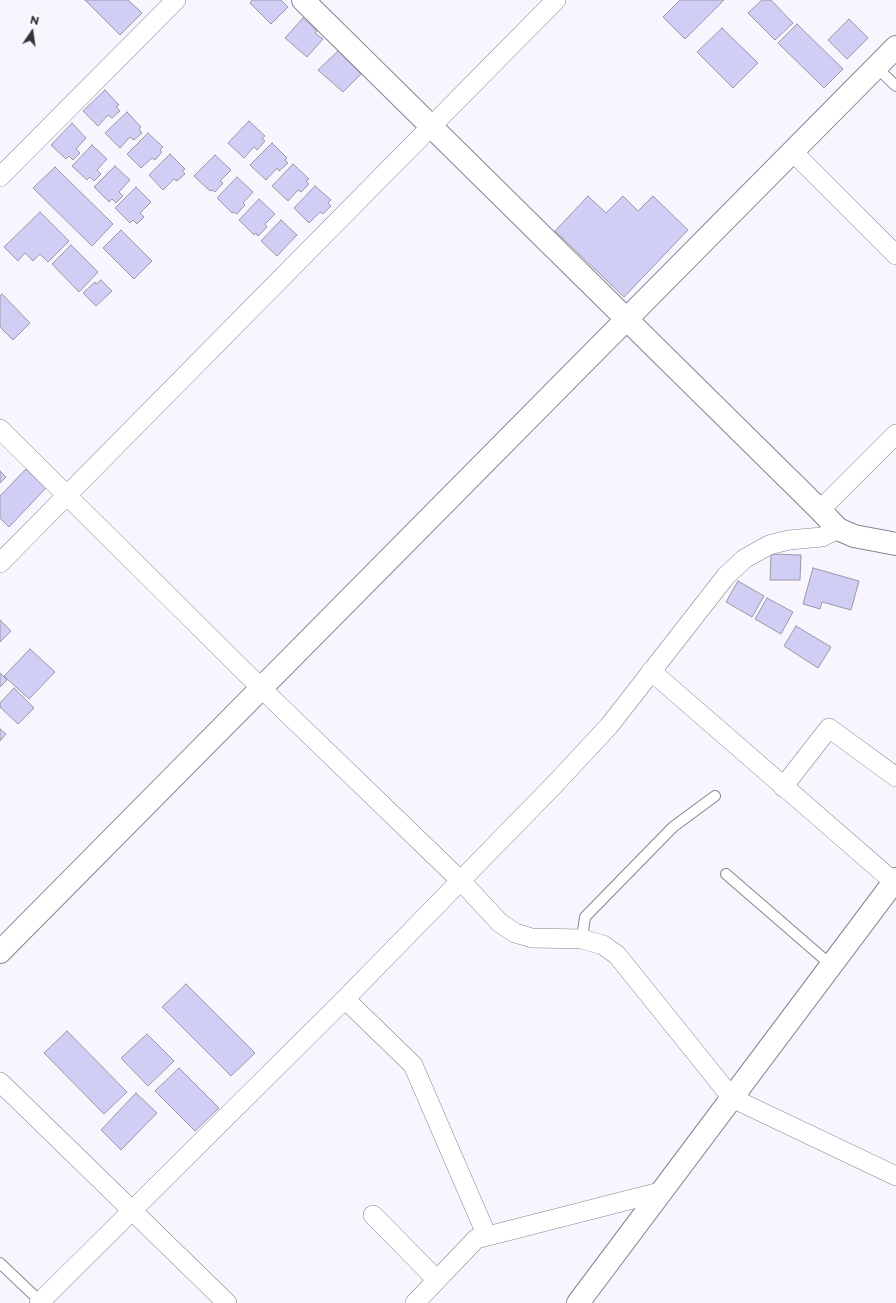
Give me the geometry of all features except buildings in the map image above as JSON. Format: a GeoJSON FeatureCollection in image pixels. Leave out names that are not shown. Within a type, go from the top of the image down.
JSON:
{"type":"FeatureCollection","features":[{"type":"Feature","properties":{"kind":"street"},"geometry":{"type":"LineString","coordinates":[[0,177],[176,0]]}},
{"type":"Feature","properties":{"kind":"street"},"geometry":{"type":"LineString","coordinates":[[303,0],[838,529],[854,536],[896,544]]}},
{"type":"Feature","properties":{"kind":"street"},"geometry":{"type":"LineString","coordinates":[[0,563],[556,0]]}},
{"type":"Feature","properties":{"kind":"street"},"geometry":{"type":"LineString","coordinates":[[0,952],[262,689],[625,319],[896,47]]}},
{"type":"Feature","properties":{"kind":"street"},"geometry":{"type":"LineString","coordinates":[[792,151],[896,255]]}},
{"type":"Feature","properties":{"kind":"street"},"geometry":{"type":"LineString","coordinates":[[0,429],[262,689],[461,881],[500,923],[515,933],[532,938],[582,939],[603,945],[617,955],[732,1098],[896,1176]]}},
{"type":"Feature","properties":{"kind":"street"},"geometry":{"type":"LineString","coordinates":[[820,510],[896,434]]}},
{"type":"Feature","properties":{"kind":"street"},"geometry":{"type":"LineString","coordinates":[[40,1302],[345,999],[555,784],[604,732],[726,576],[744,559],[769,545],[789,540],[822,537],[838,529]]}},
{"type":"Feature","properties":{"kind":"street"},"geometry":{"type":"LineString","coordinates":[[578,1303],[895,880],[783,787],[651,671]]}},
{"type":"Feature","properties":{"kind":"street"},"geometry":{"type":"LineString","coordinates":[[783,787],[829,728],[896,777]]}},
{"type":"Feature","properties":{"kind":"street"},"geometry":{"type":"LineString","coordinates":[[345,999],[413,1066],[487,1236]]}},
{"type":"Feature","properties":{"kind":"street"},"geometry":{"type":"LineString","coordinates":[[0,1082],[227,1303]]}},
{"type":"Feature","properties":{"kind":"street"},"geometry":{"type":"LineString","coordinates":[[415,1303],[436,1279],[476,1239],[660,1192]]}},
{"type":"Feature","properties":{"kind":"street"},"geometry":{"type":"LineString","coordinates":[[373,1215],[436,1279]]}},
{"type":"Feature","properties":{"kind":"lane"},"geometry":{"type":"LineString","coordinates":[[876,67],[896,86]]}},
{"type":"Feature","properties":{"kind":"lane"},"geometry":{"type":"LineString","coordinates":[[582,939],[585,917],[673,827],[715,796]]}},
{"type":"Feature","properties":{"kind":"lane"},"geometry":{"type":"LineString","coordinates":[[726,874],[831,965]]}},
{"type":"Feature","properties":{"kind":"lane"},"geometry":{"type":"LineString","coordinates":[[0,1263],[40,1302]]}}]}
